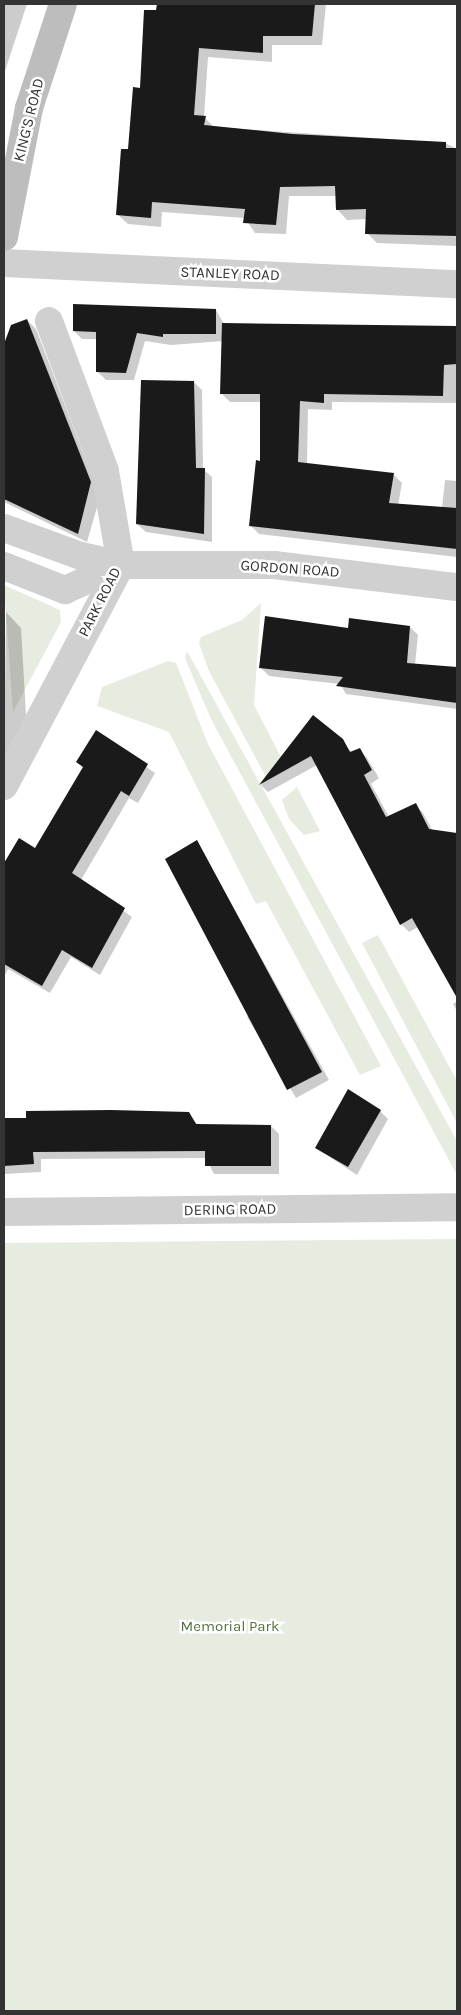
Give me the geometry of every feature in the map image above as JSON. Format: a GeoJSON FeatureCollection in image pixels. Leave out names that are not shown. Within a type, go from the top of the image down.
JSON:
{"type":"FeatureCollection","features":[{"type":"Feature","properties":{"kind":"street","name":"KING'S ROAD"},"geometry":{"type":"LineString","coordinates":[[4,237],[29,108],[63,4]]}},
{"type":"Feature","properties":{"kind":"street","name":"STANLEY ROAD"},"geometry":{"type":"LineString","coordinates":[[4,263],[457,284]]}},
{"type":"Feature","properties":{"kind":"street","name":"PARK ROAD"},"geometry":{"type":"LineString","coordinates":[[4,786],[121,565],[105,471],[49,321]]}},
{"type":"Feature","properties":{"kind":"street","name":"GORDON ROAD"},"geometry":{"type":"LineString","coordinates":[[4,528],[81,556],[121,565],[274,565],[457,587]]}},
{"type":"Feature","properties":{"kind":"street","name":"GORDON ROAD"},"geometry":{"type":"LineString","coordinates":[[4,566],[65,590],[121,565]]}},
{"type":"Feature","properties":{"kind":"street","name":"DERING ROAD"},"geometry":{"type":"LineString","coordinates":[[4,1212],[457,1207]]}},
{"type":"Feature","properties":{"kind":"green space"},"geometry":{"type":"Polygon","coordinates":[[[4,585],[60,610],[61,622],[13,712],[4,585]]]}},
{"type":"Feature","properties":{"kind":"green space"},"geometry":{"type":"Polygon","coordinates":[[[261,603],[254,705],[287,769],[266,777],[209,671],[199,643],[201,637],[242,620],[261,603]]]}},
{"type":"Feature","properties":{"kind":"green space"},"geometry":{"type":"Polygon","coordinates":[[[187,651],[457,1141],[457,1175],[211,719],[185,658],[187,651]]]}},
{"type":"Feature","properties":{"kind":"green space"},"geometry":{"type":"Polygon","coordinates":[[[168,661],[176,663],[208,744],[381,1066],[360,1075],[266,901],[256,904],[169,732],[97,706],[102,687],[168,661]]]}},
{"type":"Feature","properties":{"kind":"green space"},"geometry":{"type":"Polygon","coordinates":[[[297,787],[320,831],[304,835],[289,819],[282,800],[297,787]]]}},
{"type":"Feature","properties":{"kind":"green space"},"geometry":{"type":"Polygon","coordinates":[[[378,935],[457,1081],[457,1123],[362,943],[378,935]]]}},
{"type":"Feature","properties":{"kind":"green space","name":"Memorial Park"},"geometry":{"type":"Polygon","coordinates":[[[457,1239],[457,2011],[4,2011],[4,1243],[457,1239]]]}},
{"type":"Feature","properties":{"kind":"building"},"geometry":{"type":"Polygon","coordinates":[[[157,4],[315,4],[312,36],[263,36],[263,53],[199,48],[194,115],[206,116],[204,125],[292,134],[446,142],[446,148],[457,148],[457,236],[365,234],[366,209],[336,210],[335,186],[280,187],[276,225],[243,223],[245,209],[152,202],[151,218],[116,215],[121,149],[128,149],[133,87],[140,88],[144,10],[156,10],[157,4]]]}},
{"type":"Feature","properties":{"kind":"building"},"geometry":{"type":"Polygon","coordinates":[[[73,304],[216,309],[216,334],[163,334],[163,337],[137,333],[126,373],[96,372],[96,332],[73,331],[73,304]]]}},
{"type":"Feature","properties":{"kind":"building"},"geometry":{"type":"Polygon","coordinates":[[[27,319],[91,482],[78,534],[4,499],[4,344],[11,325],[27,319]]]}},
{"type":"Feature","properties":{"kind":"building"},"geometry":{"type":"Polygon","coordinates":[[[222,323],[457,326],[457,364],[444,365],[443,396],[324,394],[324,403],[300,401],[298,462],[394,473],[389,503],[457,508],[457,549],[249,526],[256,460],[260,461],[260,394],[220,394],[222,323]]]}},
{"type":"Feature","properties":{"kind":"building"},"geometry":{"type":"Polygon","coordinates":[[[141,380],[194,381],[196,468],[205,468],[204,534],[136,524],[141,380]]]}},
{"type":"Feature","properties":{"kind":"building"},"geometry":{"type":"Polygon","coordinates":[[[265,616],[348,628],[349,618],[410,626],[407,663],[457,667],[457,703],[336,686],[343,677],[259,668],[265,616]]]}},
{"type":"Feature","properties":{"kind":"building"},"geometry":{"type":"Polygon","coordinates":[[[313,715],[343,739],[350,752],[360,748],[372,770],[364,775],[386,817],[416,803],[429,829],[457,833],[457,998],[412,918],[400,925],[311,756],[259,785],[313,715]]]}},
{"type":"Feature","properties":{"kind":"building"},"geometry":{"type":"Polygon","coordinates":[[[96,730],[148,764],[129,796],[121,791],[72,873],[125,908],[92,968],[62,950],[42,986],[4,964],[4,863],[19,838],[35,848],[83,767],[76,762],[96,730]]]}},
{"type":"Feature","properties":{"kind":"building"},"geometry":{"type":"Polygon","coordinates":[[[197,840],[322,1072],[287,1090],[165,859],[197,840]]]}},
{"type":"Feature","properties":{"kind":"building"},"geometry":{"type":"Polygon","coordinates":[[[348,1089],[381,1110],[348,1167],[315,1148],[348,1089]]]}},
{"type":"Feature","properties":{"kind":"building"},"geometry":{"type":"Polygon","coordinates":[[[111,1110],[189,1112],[196,1124],[271,1125],[271,1166],[205,1166],[205,1151],[33,1152],[34,1164],[4,1166],[4,1118],[26,1118],[26,1111],[111,1110]]]}}]}
